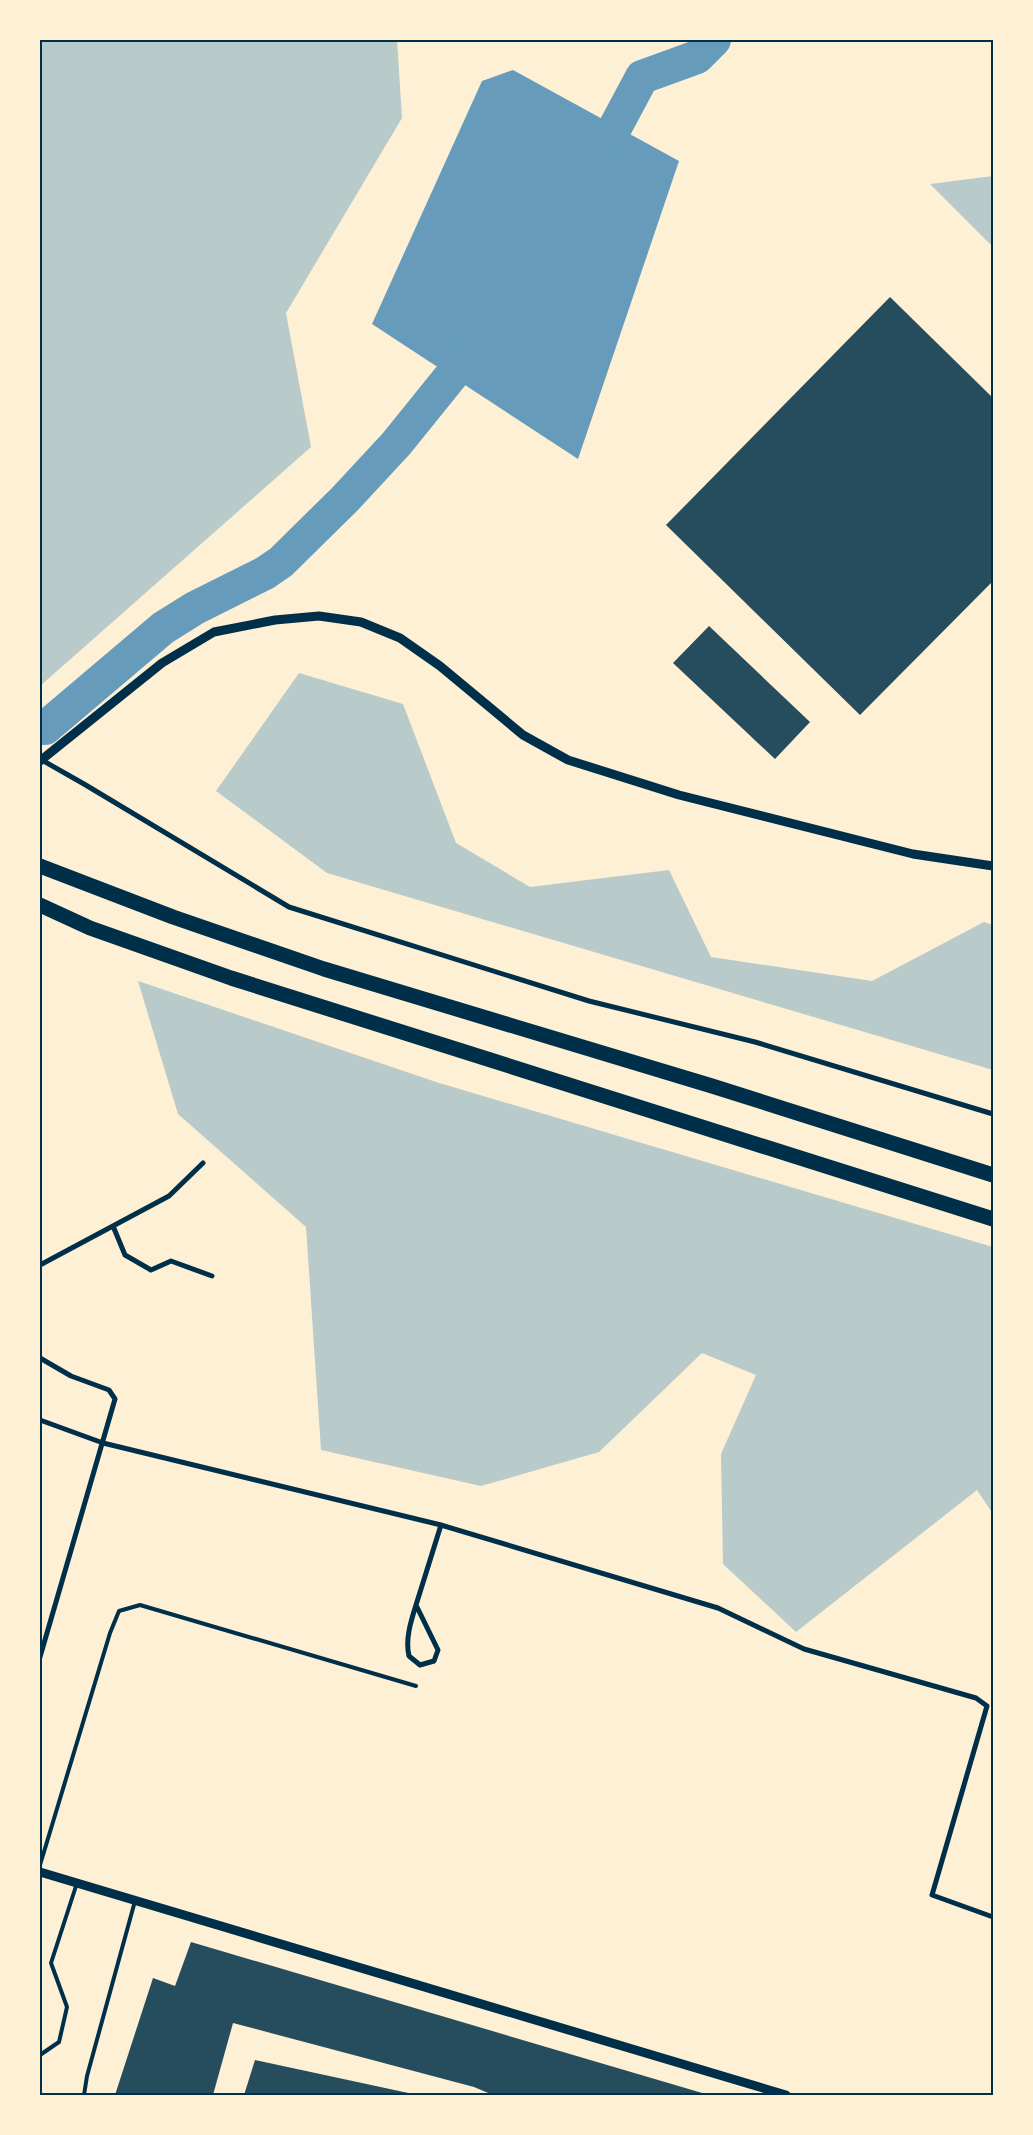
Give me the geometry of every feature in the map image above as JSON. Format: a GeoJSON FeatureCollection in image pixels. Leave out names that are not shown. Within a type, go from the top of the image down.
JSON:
{"type":"FeatureCollection","features":[{"type":"Feature","properties":{"kind":"highway"},"geometry":{"type":"LineString","coordinates":[[40,866],[173,917],[324,969],[712,1086],[993,1175]]}},
{"type":"Feature","properties":{"kind":"highway"},"geometry":{"type":"LineString","coordinates":[[40,905],[90,928],[231,978],[578,1086],[993,1219]]}},
{"type":"Feature","properties":{"kind":"street"},"geometry":{"type":"LineString","coordinates":[[993,866],[913,854],[679,795],[568,760],[523,735],[440,666],[400,638],[360,622],[319,616],[275,620],[214,632],[162,663],[40,760],[289,907],[589,1001],[755,1042],[993,1114]]}},
{"type":"Feature","properties":{"kind":"street"},"geometry":{"type":"LineString","coordinates":[[40,1265],[169,1196],[203,1163]]}},
{"type":"Feature","properties":{"kind":"street"},"geometry":{"type":"LineString","coordinates":[[113,1226],[126,1255],[151,1270],[171,1261],[212,1276]]}},
{"type":"Feature","properties":{"kind":"street"},"geometry":{"type":"LineString","coordinates":[[40,1358],[71,1376],[109,1390],[115,1399],[40,1657]]}},
{"type":"Feature","properties":{"kind":"street"},"geometry":{"type":"LineString","coordinates":[[40,1420],[103,1443],[441,1525],[718,1608],[804,1649],[976,1698],[987,1706],[932,1896],[993,1917]]}},
{"type":"Feature","properties":{"kind":"street"},"geometry":{"type":"LineString","coordinates":[[416,1605],[438,1650],[434,1661],[420,1665],[408,1656],[410,1622],[441,1525]]}},
{"type":"Feature","properties":{"kind":"street"},"geometry":{"type":"LineString","coordinates":[[40,1872],[786,2095]]}},
{"type":"Feature","properties":{"kind":"lane"},"geometry":{"type":"LineString","coordinates":[[40,1865],[110,1633],[119,1611],[140,1605],[416,1686]]}},
{"type":"Feature","properties":{"kind":"lane"},"geometry":{"type":"LineString","coordinates":[[40,2055],[59,2042],[67,2007],[51,1963],[77,1883]]}},
{"type":"Feature","properties":{"kind":"lane"},"geometry":{"type":"LineString","coordinates":[[84,2095],[86,2076],[135,1901]]}},
{"type":"Feature","properties":{"kind":"shaded area"},"geometry":{"type":"Polygon","coordinates":[[[40,40],[397,40],[402,118],[286,313],[311,447],[40,686],[40,40]]]}},
{"type":"Feature","properties":{"kind":"shaded area"},"geometry":{"type":"Polygon","coordinates":[[[993,176],[993,247],[930,184],[993,176]]]}},
{"type":"Feature","properties":{"kind":"shaded area"},"geometry":{"type":"Polygon","coordinates":[[[299,673],[403,704],[456,843],[530,887],[669,870],[711,957],[872,981],[984,922],[993,925],[993,1070],[327,873],[216,791],[299,673]]]}},
{"type":"Feature","properties":{"kind":"shaded area"},"geometry":{"type":"Polygon","coordinates":[[[138,981],[436,1082],[993,1247],[993,1514],[977,1490],[796,1632],[723,1564],[721,1454],[756,1375],[702,1353],[599,1452],[481,1486],[321,1450],[306,1227],[178,1114],[138,981]]]}},
{"type":"Feature","properties":{"kind":"water"},"geometry":{"type":"Polygon","coordinates":[[[513,70],[679,161],[578,459],[372,324],[482,81],[513,70]]]}},
{"type":"Feature","properties":{"kind":"building"},"geometry":{"type":"Polygon","coordinates":[[[890,297],[993,398],[993,581],[860,715],[666,525],[890,297]]]}},
{"type":"Feature","properties":{"kind":"building"},"geometry":{"type":"Polygon","coordinates":[[[709,626],[810,722],[775,759],[673,663],[709,626]]]}},
{"type":"Feature","properties":{"kind":"building"},"geometry":{"type":"Polygon","coordinates":[[[191,1942],[709,2095],[493,2095],[474,2087],[233,2023],[213,2095],[115,2095],[153,1978],[175,1986],[191,1942]]]}},
{"type":"Feature","properties":{"kind":"building"},"geometry":{"type":"Polygon","coordinates":[[[255,2060],[413,2094],[413,2095],[244,2095],[255,2060]]]}},
{"type":"Feature","properties":{"kind":"waterway"},"geometry":{"type":"LineString","coordinates":[[594,167],[642,77],[697,57],[714,40]]}},
{"type":"Feature","properties":{"kind":"waterway"},"geometry":{"type":"LineString","coordinates":[[45,728],[163,628],[195,608],[265,573],[281,562],[344,500],[396,444],[480,340]]}}]}
